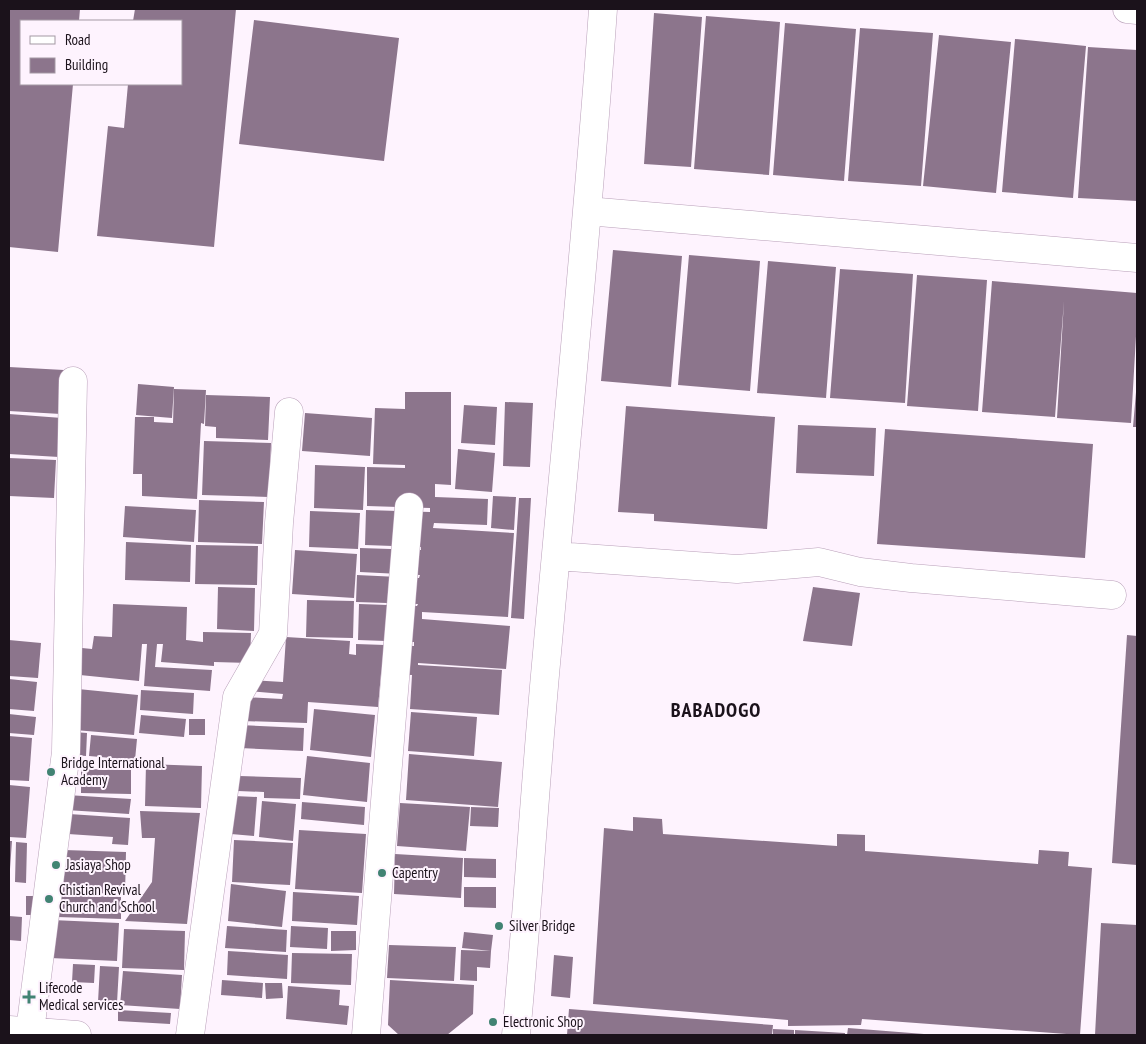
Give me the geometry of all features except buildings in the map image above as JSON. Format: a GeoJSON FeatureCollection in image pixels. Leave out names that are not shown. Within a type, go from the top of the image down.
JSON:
{"type":"FeatureCollection","features":[{"type":"Feature","properties":{"kind":"street"},"geometry":{"type":"LineString","coordinates":[[516,1035],[527,920],[546,657],[587,211],[603,9]]}},
{"type":"Feature","properties":{"kind":"street"},"geometry":{"type":"LineString","coordinates":[[1127,9],[1137,10]]}},
{"type":"Feature","properties":{"kind":"street"},"geometry":{"type":"LineString","coordinates":[[587,211],[1137,258]]}},
{"type":"Feature","properties":{"kind":"street"},"geometry":{"type":"LineString","coordinates":[[73,381],[66,752],[19,1030],[76,1035]]}},
{"type":"Feature","properties":{"kind":"street"},"geometry":{"type":"LineString","coordinates":[[190,1035],[237,697],[272,634],[289,412]]}},
{"type":"Feature","properties":{"kind":"street"},"geometry":{"type":"LineString","coordinates":[[366,1035],[409,506]]}},
{"type":"Feature","properties":{"kind":"street"},"geometry":{"type":"LineString","coordinates":[[556,556],[737,568],[819,562],[860,572],[911,578],[1112,595]]}},
{"type":"Feature","properties":{"kind":"place","name":"Bridge International Academy"},"geometry":{"type":"Point","coordinates":[51,772]}},
{"type":"Feature","properties":{"kind":"place","name":"Jasiaya Shop"},"geometry":{"type":"Point","coordinates":[56,865]}},
{"type":"Feature","properties":{"kind":"place","name":"Capentry"},"geometry":{"type":"Point","coordinates":[382,873]}},
{"type":"Feature","properties":{"kind":"place","name":"Chistian Revival Church and School"},"geometry":{"type":"Point","coordinates":[49,899]}},
{"type":"Feature","properties":{"kind":"place","name":"Silver Bridge"},"geometry":{"type":"Point","coordinates":[499,926]}},
{"type":"Feature","properties":{"kind":"place","name":"Lifecode Medical services"},"geometry":{"type":"Point","coordinates":[29,997]}},
{"type":"Feature","properties":{"kind":"place","name":"Electronic Shop"},"geometry":{"type":"Point","coordinates":[493,1022]}},
{"type":"Feature","properties":{"kind":"district","name":"BABADOGO"},"geometry":{"type":"Point","coordinates":[716,710]}}]}
